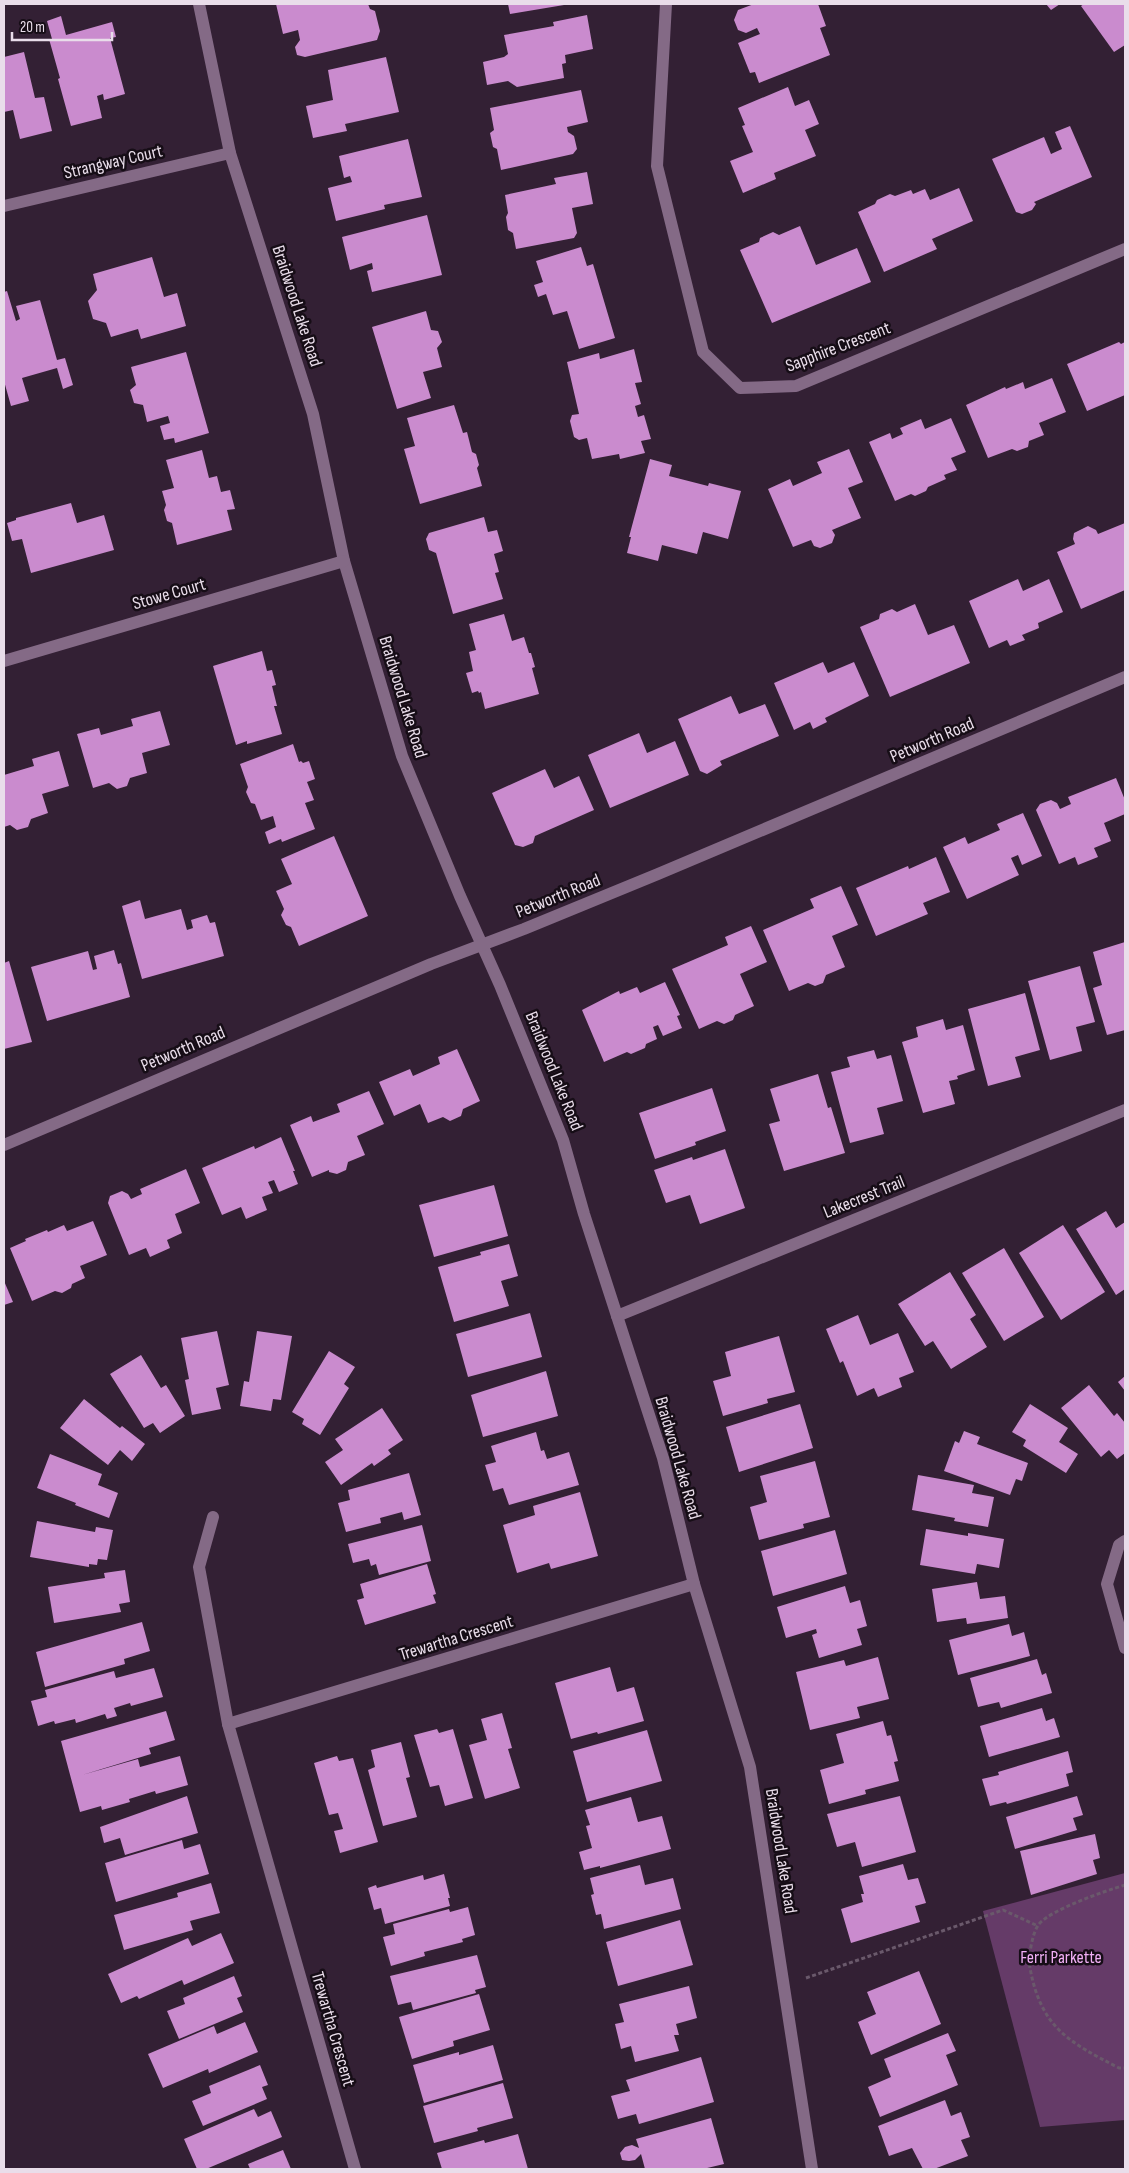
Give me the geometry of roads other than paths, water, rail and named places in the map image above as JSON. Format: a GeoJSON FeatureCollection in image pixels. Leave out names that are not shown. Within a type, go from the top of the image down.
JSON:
{"type":"FeatureCollection","features":[{"type":"Feature","properties":{"kind":"street","name":"Braidwood Lake Road"},"geometry":{"type":"LineString","coordinates":[[199,4],[230,153],[312,414],[344,561],[402,756],[563,1140],[584,1214],[663,1458],[694,1584],[750,1767],[812,2169]]}},
{"type":"Feature","properties":{"kind":"street","name":"Sapphire Crescent"},"geometry":{"type":"LineString","coordinates":[[666,4],[657,166],[703,352],[740,388],[796,386],[1125,249]]}},
{"type":"Feature","properties":{"kind":"street","name":"Strangway Court"},"geometry":{"type":"LineString","coordinates":[[4,206],[230,153]]}},
{"type":"Feature","properties":{"kind":"street","name":"Stowe Court"},"geometry":{"type":"LineString","coordinates":[[4,661],[344,561]]}},
{"type":"Feature","properties":{"kind":"street","name":"Petworth Road"},"geometry":{"type":"LineString","coordinates":[[4,1145],[431,964],[677,866],[1125,678]]}},
{"type":"Feature","properties":{"kind":"street","name":"Lakecrest Trail"},"geometry":{"type":"LineString","coordinates":[[617,1316],[1125,1110]]}},
{"type":"Feature","properties":{"kind":"street","name":"Trewartha Crescent"},"geometry":{"type":"LineString","coordinates":[[213,1517],[198,1566],[228,1724],[356,2169]]}},
{"type":"Feature","properties":{"kind":"street"},"geometry":{"type":"LineString","coordinates":[[1125,1540],[1119,1545],[1107,1584],[1125,1648]]}},
{"type":"Feature","properties":{"kind":"street","name":"Trewartha Crescent"},"geometry":{"type":"LineString","coordinates":[[228,1724],[694,1584]]}},
{"type":"Feature","properties":{"kind":"park label","name":"Ferri Parkette"},"geometry":{"type":"Point","coordinates":[1061,1957]}}]}
